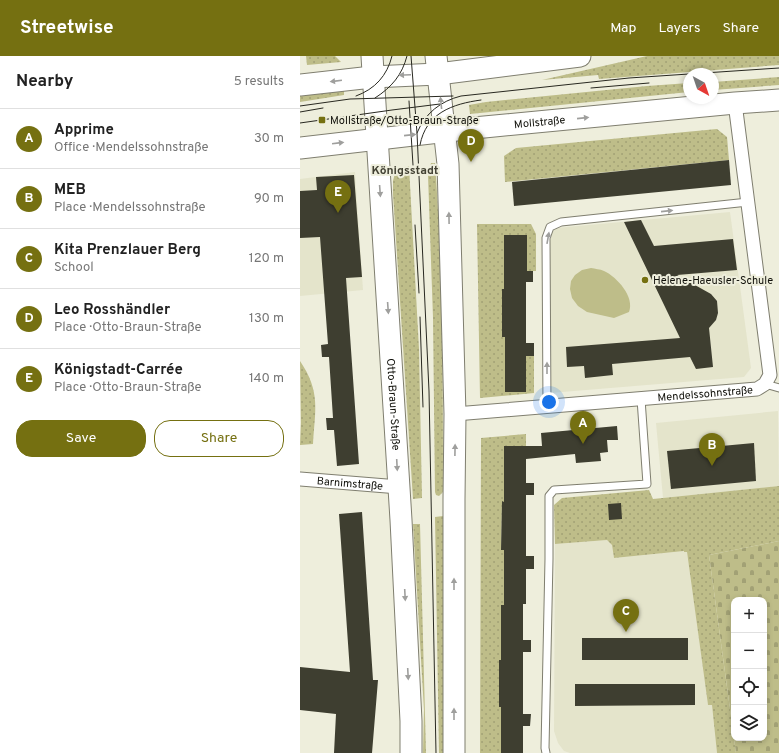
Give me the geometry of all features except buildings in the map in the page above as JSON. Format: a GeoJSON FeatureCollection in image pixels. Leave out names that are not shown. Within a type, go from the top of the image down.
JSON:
{"type":"FeatureCollection","features":[{"type":"Feature","properties":{"kind":"main road","name":"Otto-Braun-Straße"},"geometry":{"type":"LineString","coordinates":[[372,56],[372,77],[399,487],[411,753]]}},
{"type":"Feature","properties":{"kind":"main road"},"geometry":{"type":"LineString","coordinates":[[300,85],[372,77],[437,65],[498,64],[580,56]]}},
{"type":"Feature","properties":{"kind":"main road"},"geometry":{"type":"LineString","coordinates":[[437,65],[448,164],[455,414],[454,753]]}},
{"type":"Feature","properties":{"kind":"main road","name":"Mollstraße"},"geometry":{"type":"LineString","coordinates":[[300,148],[445,131],[779,100]]}},
{"type":"Feature","properties":{"kind":"street","name":"Mendelssohnstraße"},"geometry":{"type":"LineString","coordinates":[[455,414],[757,389],[765,384],[770,376],[735,103]]}},
{"type":"Feature","properties":{"kind":"street","name":"Barnimstraße"},"geometry":{"type":"LineString","coordinates":[[300,479],[399,487]]}},
{"type":"Feature","properties":{"kind":"lane"},"geometry":{"type":"LineString","coordinates":[[547,407],[546,238],[550,227],[561,222],[748,202]]}},
{"type":"Feature","properties":{"kind":"lane"},"geometry":{"type":"LineString","coordinates":[[765,384],[779,388]]}},
{"type":"Feature","properties":{"kind":"lane"},"geometry":{"type":"LineString","coordinates":[[546,753],[549,496],[554,490],[647,484],[641,399]]}},
{"type":"Feature","properties":{"kind":"shaded area"},"geometry":{"type":"Polygon","coordinates":[[[355,172],[363,290],[300,296],[300,179],[355,172]]]}},
{"type":"Feature","properties":{"kind":"shaded area","name":"Helene-Haeusler-Schule"},"geometry":{"type":"Polygon","coordinates":[[[730,212],[751,368],[744,377],[550,393],[550,241],[552,232],[556,228],[730,212]]]}},
{"type":"Feature","properties":{"kind":"shaded area"},"geometry":{"type":"Polygon","coordinates":[[[778,411],[779,486],[663,498],[656,423],[778,411]]]}},
{"type":"Feature","properties":{"kind":"shaded area"},"geometry":{"type":"Polygon","coordinates":[[[607,540],[612,545],[614,558],[687,552],[708,705],[712,705],[717,753],[570,753],[564,751],[558,743],[554,731],[555,544],[607,540]]]}},
{"type":"Feature","properties":{"kind":"green space"},"geometry":{"type":"Polygon","coordinates":[[[306,56],[335,56],[341,62],[307,65],[306,56]]]}},
{"type":"Feature","properties":{"kind":"green space"},"geometry":{"type":"Polygon","coordinates":[[[647,56],[779,56],[779,65],[719,70],[719,68],[683,68],[683,72],[599,79],[598,75],[542,80],[647,56]]]}},
{"type":"Feature","properties":{"kind":"green space"},"geometry":{"type":"Polygon","coordinates":[[[779,77],[779,85],[719,90],[719,82],[779,77]]]}},
{"type":"Feature","properties":{"kind":"green space"},"geometry":{"type":"Polygon","coordinates":[[[683,83],[683,93],[470,114],[469,105],[486,102],[683,83]]]}},
{"type":"Feature","properties":{"kind":"green space"},"geometry":{"type":"Polygon","coordinates":[[[344,87],[344,95],[300,102],[300,91],[344,87]]]}},
{"type":"Feature","properties":{"kind":"green space"},"geometry":{"type":"Polygon","coordinates":[[[717,129],[727,137],[729,160],[505,182],[504,156],[516,148],[717,129]]]}},
{"type":"Feature","properties":{"kind":"green space"},"geometry":{"type":"Polygon","coordinates":[[[431,163],[435,163],[438,204],[443,368],[443,492],[439,496],[436,495],[435,492],[433,318],[428,175],[431,163]]]}},
{"type":"Feature","properties":{"kind":"green space"},"geometry":{"type":"Polygon","coordinates":[[[409,166],[419,349],[422,498],[413,499],[393,194],[393,181],[396,169],[409,166]]]}},
{"type":"Feature","properties":{"kind":"green space"},"geometry":{"type":"Polygon","coordinates":[[[477,224],[531,224],[536,234],[536,271],[527,271],[527,235],[505,235],[502,337],[505,337],[505,392],[526,392],[526,356],[534,356],[534,393],[480,398],[477,224]]]}},
{"type":"Feature","properties":{"kind":"green space"},"geometry":{"type":"Polygon","coordinates":[[[591,268],[599,269],[609,274],[624,288],[629,300],[629,312],[614,318],[587,312],[578,306],[572,298],[570,289],[571,281],[575,275],[582,270],[591,268]]]}},
{"type":"Feature","properties":{"kind":"green space"},"geometry":{"type":"Polygon","coordinates":[[[300,361],[307,372],[314,392],[315,411],[313,444],[300,445],[300,361]]]}},
{"type":"Feature","properties":{"kind":"green space"},"geometry":{"type":"Polygon","coordinates":[[[526,434],[526,446],[504,446],[504,502],[502,502],[501,550],[504,550],[504,605],[501,605],[501,660],[499,660],[501,753],[480,753],[481,438],[526,434]]]}},
{"type":"Feature","properties":{"kind":"green space"},"geometry":{"type":"Polygon","coordinates":[[[779,486],[779,541],[709,555],[731,716],[731,741],[734,741],[736,753],[717,753],[712,705],[708,705],[687,552],[684,551],[614,558],[612,545],[607,540],[555,544],[554,505],[562,498],[649,490],[653,499],[779,486]]]}},
{"type":"Feature","properties":{"kind":"green space"},"geometry":{"type":"Polygon","coordinates":[[[443,516],[444,753],[439,753],[435,517],[443,516]]]}},
{"type":"Feature","properties":{"kind":"green space"},"geometry":{"type":"Polygon","coordinates":[[[413,524],[420,524],[426,753],[423,753],[424,710],[413,524]]]}},
{"type":"Feature","properties":{"kind":"green space"},"geometry":{"type":"Polygon","coordinates":[[[779,541],[779,753],[736,753],[734,741],[767,741],[767,597],[731,597],[731,716],[709,555],[779,541]]]}},
{"type":"Feature","properties":{"kind":"tram line"},"geometry":{"type":"LineString","coordinates":[[356,96],[369,90],[379,81],[387,70],[392,56]]}},
{"type":"Feature","properties":{"kind":"tram line"},"geometry":{"type":"LineString","coordinates":[[375,98],[396,80],[407,56]]}},
{"type":"Feature","properties":{"kind":"tram line"},"geometry":{"type":"LineString","coordinates":[[411,56],[417,133],[429,391],[436,753]]}},
{"type":"Feature","properties":{"kind":"tram line"},"geometry":{"type":"LineString","coordinates":[[417,133],[424,119],[434,109],[447,101],[461,96],[629,78],[779,68]]}},
{"type":"Feature","properties":{"kind":"tram line"},"geometry":{"type":"LineString","coordinates":[[591,88],[649,83]]}},
{"type":"Feature","properties":{"kind":"tram line"},"geometry":{"type":"LineString","coordinates":[[300,106],[350,99],[453,96]]}},
{"type":"Feature","properties":{"kind":"tram line"},"geometry":{"type":"LineString","coordinates":[[420,145],[423,134],[428,125],[442,112],[460,104],[481,100]]}},
{"type":"Feature","properties":{"kind":"tram line"},"geometry":{"type":"LineString","coordinates":[[409,101],[413,165]]}},
{"type":"Feature","properties":{"kind":"tram line"},"geometry":{"type":"LineString","coordinates":[[300,123],[440,104]]}},
{"type":"Feature","properties":{"kind":"tram line"},"geometry":{"type":"LineString","coordinates":[[300,112],[323,108]]}},
{"type":"Feature","properties":{"kind":"tram line"},"geometry":{"type":"LineString","coordinates":[[415,225],[419,293]]}},
{"type":"Feature","properties":{"kind":"tram line"},"geometry":{"type":"LineString","coordinates":[[420,317],[423,407]]}},
{"type":"Feature","properties":{"kind":"place","name":"Mollstraße/Otto-Braun-Straße"},"geometry":{"type":"Point","coordinates":[322,120]}},
{"type":"Feature","properties":{"kind":"place","name":"Leo Rosshändler"},"geometry":{"type":"Point","coordinates":[471,162]}},
{"type":"Feature","properties":{"kind":"place","name":"Königstadt-Carrée"},"geometry":{"type":"Point","coordinates":[338,213]}},
{"type":"Feature","properties":{"kind":"place","name":"Helene-Haeusler-Schule"},"geometry":{"type":"Point","coordinates":[645,280]}},
{"type":"Feature","properties":{"kind":"place","name":"Apprime"},"geometry":{"type":"Point","coordinates":[583,444]}},
{"type":"Feature","properties":{"kind":"place","name":"MEB"},"geometry":{"type":"Point","coordinates":[712,466]}},
{"type":"Feature","properties":{"kind":"place","name":"Kita Prenzlauer Berg"},"geometry":{"type":"Point","coordinates":[626,632]}},
{"type":"Feature","properties":{"kind":"district","name":"Königsstadt"},"geometry":{"type":"Point","coordinates":[405,170]}}]}
